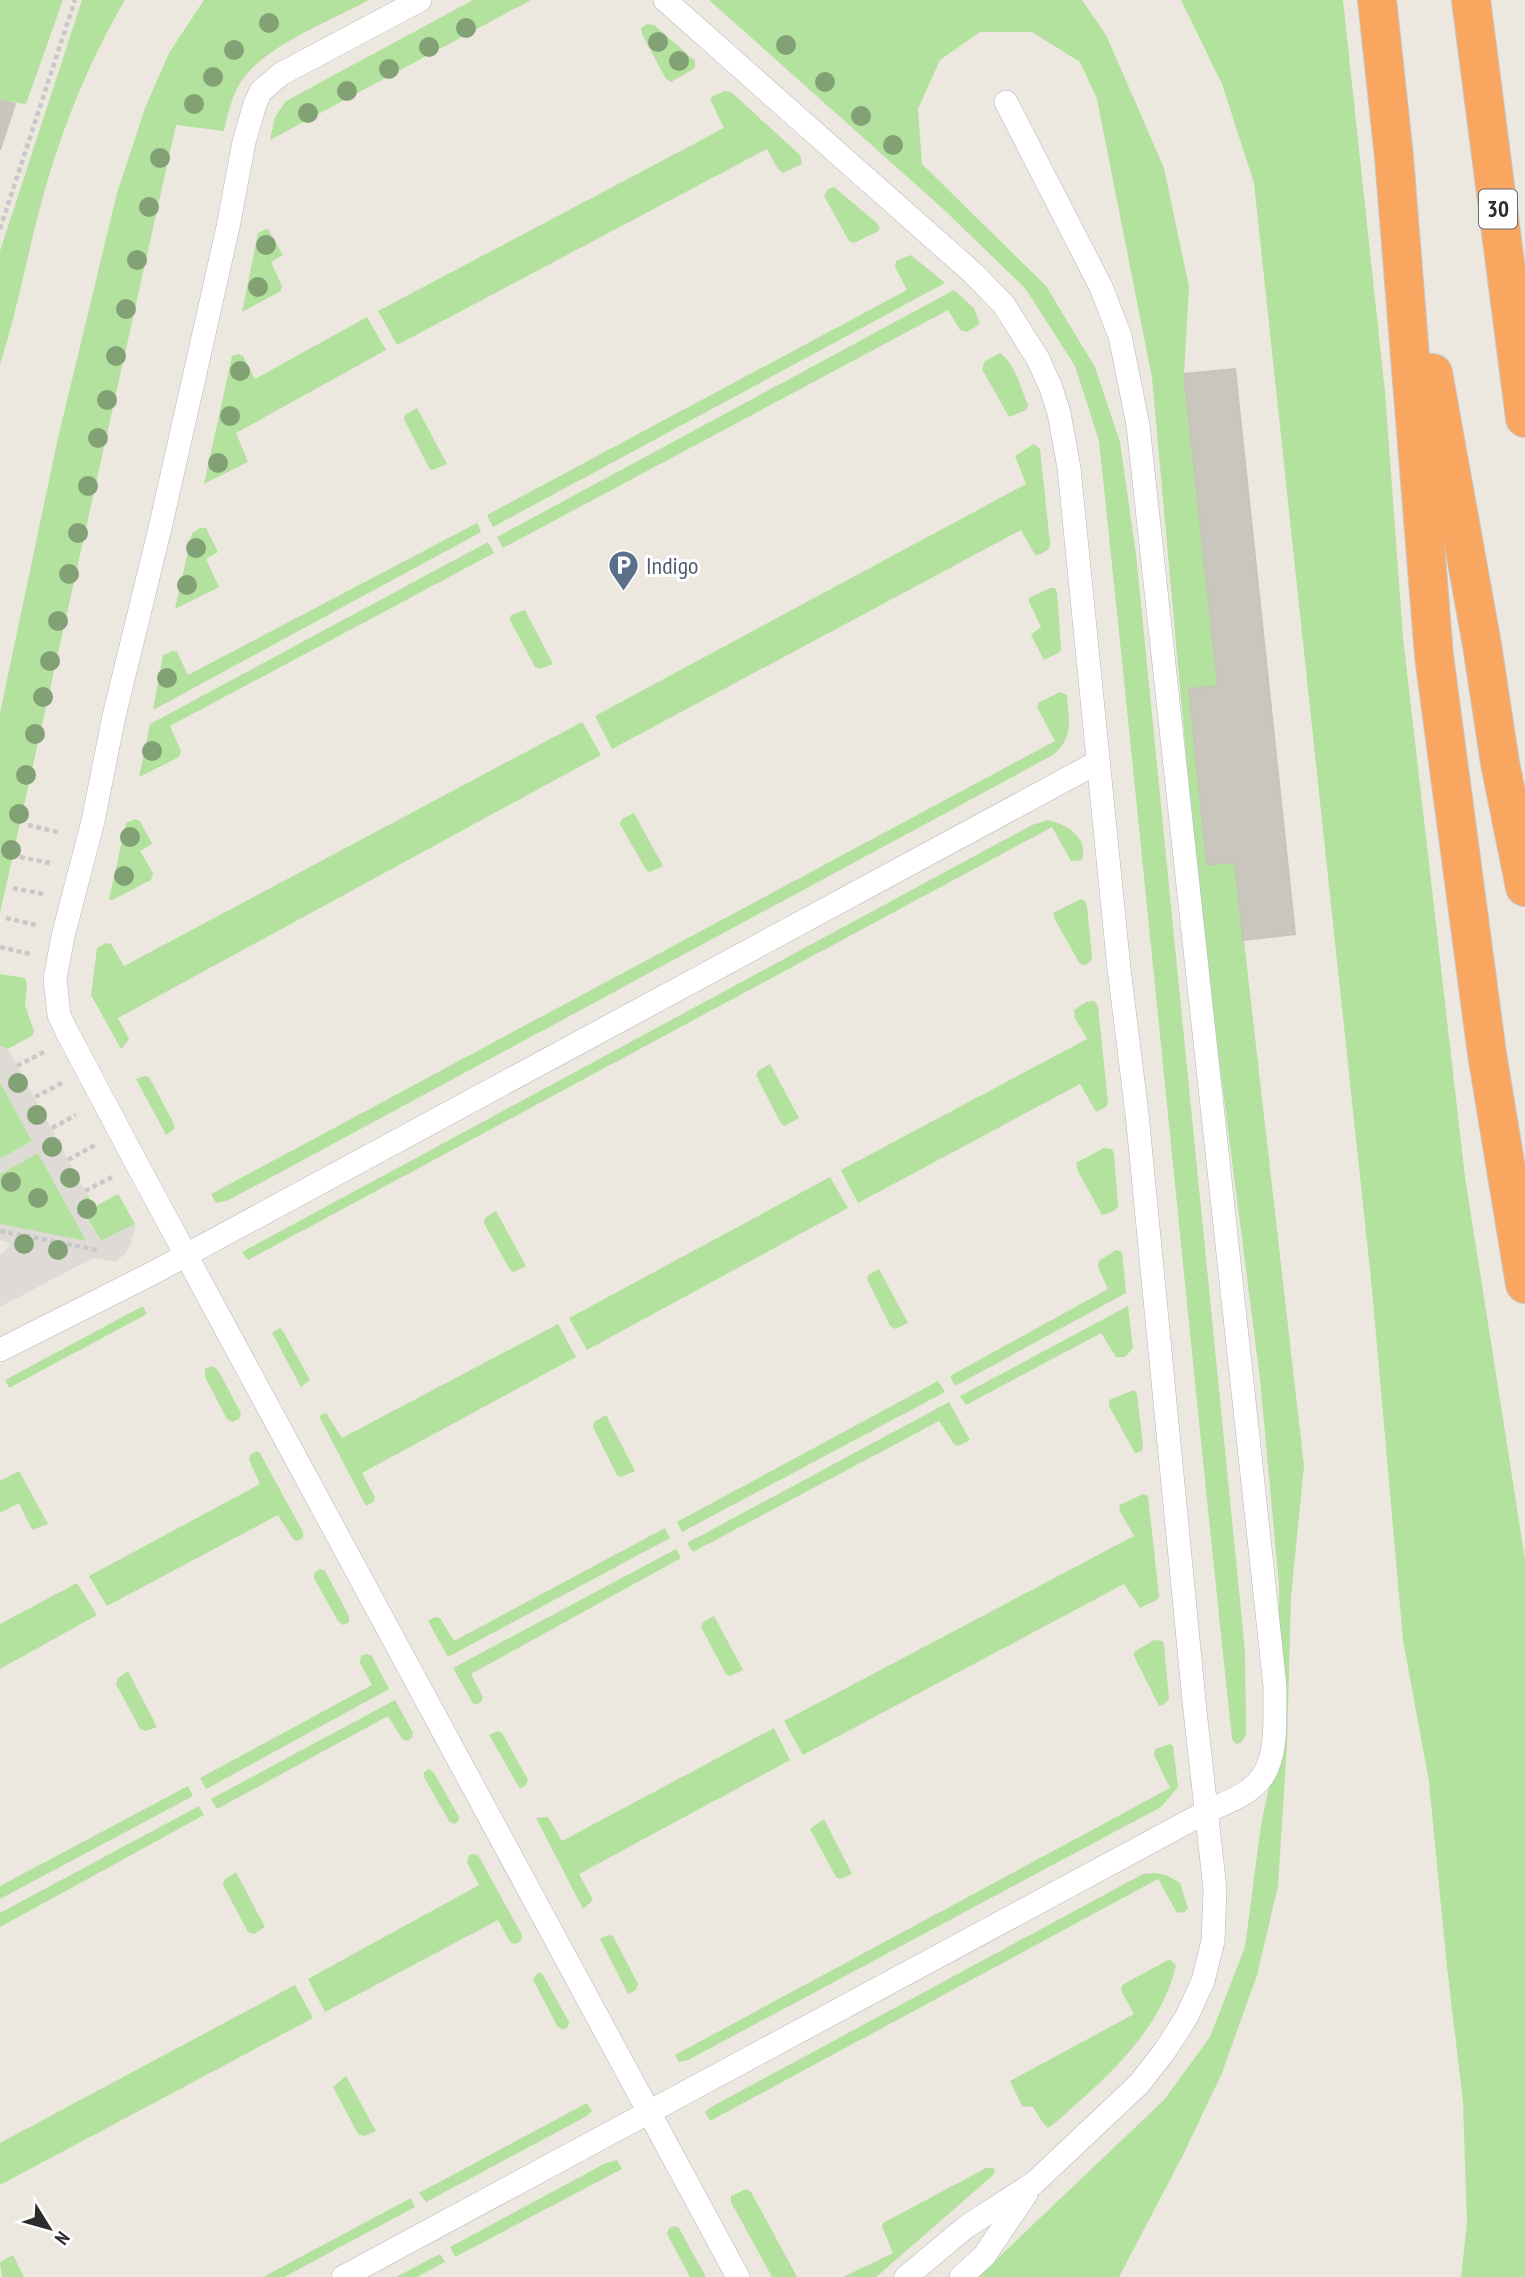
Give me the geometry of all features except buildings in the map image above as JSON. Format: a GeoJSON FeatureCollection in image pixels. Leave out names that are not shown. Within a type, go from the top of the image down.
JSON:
{"type":"FeatureCollection","features":[{"type":"Feature","properties":{"kind":"highway"},"geometry":{"type":"LineString","coordinates":[[1377,0],[1394,157],[1434,656],[1487,1054],[1525,1284]]}},
{"type":"Feature","properties":{"kind":"highway","name":"30"},"geometry":{"type":"LineString","coordinates":[[1471,0],[1520,353],[1525,418]]}},
{"type":"Feature","properties":{"kind":"highway"},"geometry":{"type":"LineString","coordinates":[[1394,157],[1482,645],[1500,763],[1525,887]]}},
{"type":"Feature","properties":{"kind":"lane"},"geometry":{"type":"LineString","coordinates":[[420,0],[281,74],[261,91],[255,104],[244,142],[228,227],[161,524],[57,969],[57,997],[66,1030],[738,2277]]}},
{"type":"Feature","properties":{"kind":"lane"},"geometry":{"type":"LineString","coordinates":[[665,0],[974,274],[1004,305],[1021,329],[1051,388],[1059,413],[1074,518],[1119,969],[1139,1127],[1215,1889],[1213,1941],[1203,1981],[1186,2018],[1139,2084],[1034,2183],[966,2227],[906,2277]]}},
{"type":"Feature","properties":{"kind":"lane"},"geometry":{"type":"LineString","coordinates":[[343,2277],[1244,1793],[1262,1778],[1273,1749],[1275,1686],[1138,425],[1120,336],[1101,287],[1006,102]]}},
{"type":"Feature","properties":{"kind":"lane"},"geometry":{"type":"LineString","coordinates":[[0,1350],[187,1254],[1098,762]]}},
{"type":"Feature","properties":{"kind":"lane"},"geometry":{"type":"LineString","coordinates":[[961,2277],[984,2256],[1034,2183]]}},
{"type":"Feature","properties":{"kind":"path"},"geometry":{"type":"LineString","coordinates":[[0,229],[75,0]]}},
{"type":"Feature","properties":{"kind":"path"},"geometry":{"type":"LineString","coordinates":[[28,825],[69,835]]}},
{"type":"Feature","properties":{"kind":"path"},"geometry":{"type":"LineString","coordinates":[[20,857],[61,865]]}},
{"type":"Feature","properties":{"kind":"path"},"geometry":{"type":"LineString","coordinates":[[13,888],[54,896]]}},
{"type":"Feature","properties":{"kind":"path"},"geometry":{"type":"LineString","coordinates":[[6,918],[47,928]]}},
{"type":"Feature","properties":{"kind":"path"},"geometry":{"type":"LineString","coordinates":[[0,947],[40,957]]}},
{"type":"Feature","properties":{"kind":"path"},"geometry":{"type":"LineString","coordinates":[[17,1066],[45,1052]]}},
{"type":"Feature","properties":{"kind":"path"},"geometry":{"type":"LineString","coordinates":[[35,1097],[63,1083]]}},
{"type":"Feature","properties":{"kind":"path"},"geometry":{"type":"LineString","coordinates":[[52,1128],[79,1113]]}},
{"type":"Feature","properties":{"kind":"path"},"geometry":{"type":"LineString","coordinates":[[68,1160],[96,1145]]}},
{"type":"Feature","properties":{"kind":"path"},"geometry":{"type":"LineString","coordinates":[[85,1191],[112,1177]]}},
{"type":"Feature","properties":{"kind":"path"},"geometry":{"type":"LineString","coordinates":[[0,1231],[98,1250]]}},
{"type":"Feature","properties":{"kind":"green space"},"geometry":{"type":"Polygon","coordinates":[[[0,0],[63,0],[26,104],[0,100],[0,0]]]}},
{"type":"Feature","properties":{"kind":"green space"},"geometry":{"type":"Polygon","coordinates":[[[82,0],[125,0],[86,75],[56,154],[0,364],[0,251],[82,0]]]}},
{"type":"Feature","properties":{"kind":"green space"},"geometry":{"type":"Polygon","coordinates":[[[204,0],[369,0],[266,56],[242,80],[224,131],[176,125],[0,913],[0,713],[58,438],[117,193],[145,108],[169,53],[204,0]]]}},
{"type":"Feature","properties":{"kind":"green space"},"geometry":{"type":"Polygon","coordinates":[[[473,0],[531,0],[270,140],[275,117],[286,101],[473,0]]]}},
{"type":"Feature","properties":{"kind":"green space"},"geometry":{"type":"Polygon","coordinates":[[[709,0],[1082,0],[1106,35],[1164,168],[1189,287],[1184,374],[1218,686],[1189,690],[1207,865],[1235,862],[1304,1466],[1291,1597],[1287,1745],[1278,1886],[1257,1975],[1222,2073],[1183,2155],[1119,2277],[978,2277],[1164,2100],[1210,2037],[1245,1947],[1261,1825],[1273,1768],[1277,1718],[1279,1585],[1260,1379],[1201,919],[1152,378],[1097,99],[1080,62],[1032,32],[980,32],[940,60],[918,109],[922,164],[1046,286],[1095,367],[1120,442],[1136,554],[1245,1651],[1246,1734],[1242,1742],[1236,1744],[1232,1739],[1099,441],[1075,366],[1025,288],[941,207],[709,0]]]}},
{"type":"Feature","properties":{"kind":"green space"},"geometry":{"type":"Polygon","coordinates":[[[1181,0],[1343,0],[1385,392],[1403,637],[1465,1177],[1525,1559],[1525,2277],[1461,2277],[1467,2223],[1463,2102],[1429,1782],[1403,1640],[1372,1289],[1254,183],[1222,84],[1181,0]]]}},
{"type":"Feature","properties":{"kind":"green space"},"geometry":{"type":"Polygon","coordinates":[[[647,24],[654,25],[695,61],[695,68],[671,82],[666,79],[642,34],[641,28],[647,24]]]}},
{"type":"Feature","properties":{"kind":"green space"},"geometry":{"type":"Polygon","coordinates":[[[725,91],[731,92],[800,155],[802,164],[783,173],[767,149],[397,345],[378,311],[724,128],[710,99],[725,91]]]}},
{"type":"Feature","properties":{"kind":"green space"},"geometry":{"type":"Polygon","coordinates":[[[834,187],[877,223],[880,229],[854,243],[849,241],[824,196],[828,189],[834,187]]]}},
{"type":"Feature","properties":{"kind":"green space"},"geometry":{"type":"Polygon","coordinates":[[[266,229],[283,255],[271,262],[282,286],[281,291],[242,312],[258,233],[266,229]]]}},
{"type":"Feature","properties":{"kind":"green space"},"geometry":{"type":"Polygon","coordinates":[[[911,255],[945,283],[493,527],[487,515],[907,290],[895,267],[896,261],[911,255]]]}},
{"type":"Feature","properties":{"kind":"green space"},"geometry":{"type":"Polygon","coordinates":[[[954,290],[974,308],[980,324],[967,332],[960,330],[948,310],[503,548],[497,537],[954,290]]]}},
{"type":"Feature","properties":{"kind":"green space"},"geometry":{"type":"Polygon","coordinates":[[[367,317],[386,350],[236,433],[248,462],[204,484],[232,356],[243,356],[255,379],[367,317]]]}},
{"type":"Feature","properties":{"kind":"green space"},"geometry":{"type":"Polygon","coordinates":[[[1000,353],[1014,370],[1028,405],[1026,410],[1009,417],[982,369],[985,361],[1000,353]]]}},
{"type":"Feature","properties":{"kind":"green space"},"geometry":{"type":"Polygon","coordinates":[[[417,408],[447,464],[432,470],[404,419],[405,415],[417,408]]]}},
{"type":"Feature","properties":{"kind":"green space"},"geometry":{"type":"Polygon","coordinates":[[[1034,444],[1040,449],[1049,549],[1035,555],[1021,530],[612,749],[595,716],[1026,484],[1015,456],[1034,444]]]}},
{"type":"Feature","properties":{"kind":"green space"},"geometry":{"type":"Polygon","coordinates":[[[477,523],[481,532],[153,710],[163,655],[177,652],[188,675],[477,523]]]}},
{"type":"Feature","properties":{"kind":"green space"},"geometry":{"type":"Polygon","coordinates":[[[206,528],[218,552],[206,559],[219,587],[175,609],[192,533],[206,528]]]}},
{"type":"Feature","properties":{"kind":"green space"},"geometry":{"type":"Polygon","coordinates":[[[488,542],[494,553],[170,726],[181,751],[179,757],[139,777],[150,724],[488,542]]]}},
{"type":"Feature","properties":{"kind":"green space"},"geometry":{"type":"Polygon","coordinates":[[[1055,588],[1057,592],[1061,649],[1044,660],[1031,635],[1041,627],[1029,598],[1055,588]]]}},
{"type":"Feature","properties":{"kind":"green space"},"geometry":{"type":"Polygon","coordinates":[[[525,610],[553,664],[540,669],[535,667],[510,620],[511,615],[525,610]]]}},
{"type":"Feature","properties":{"kind":"green space"},"geometry":{"type":"Polygon","coordinates":[[[1060,692],[1067,695],[1069,728],[1064,742],[1053,755],[227,1201],[216,1203],[211,1194],[1055,741],[1037,707],[1038,703],[1060,692]]]}},
{"type":"Feature","properties":{"kind":"green space"},"geometry":{"type":"Polygon","coordinates":[[[582,722],[601,755],[118,1018],[129,1039],[121,1049],[91,995],[97,948],[106,943],[111,944],[124,966],[582,722]]]}},
{"type":"Feature","properties":{"kind":"green space"},"geometry":{"type":"Polygon","coordinates":[[[634,813],[663,866],[650,872],[646,870],[620,824],[622,819],[634,813]]]}},
{"type":"Feature","properties":{"kind":"green space"},"geometry":{"type":"Polygon","coordinates":[[[135,819],[140,821],[152,844],[140,851],[153,873],[151,880],[112,900],[109,899],[126,823],[135,819]]]}},
{"type":"Feature","properties":{"kind":"green space"},"geometry":{"type":"Polygon","coordinates":[[[1047,820],[1068,828],[1079,838],[1082,860],[1071,861],[1052,827],[248,1260],[242,1252],[1032,825],[1047,820]]]}},
{"type":"Feature","properties":{"kind":"green space"},"geometry":{"type":"Polygon","coordinates":[[[1081,899],[1087,906],[1092,956],[1091,961],[1085,965],[1080,964],[1053,913],[1081,899]]]}},
{"type":"Feature","properties":{"kind":"green space"},"geometry":{"type":"Polygon","coordinates":[[[0,974],[25,978],[25,1005],[34,1031],[33,1035],[8,1049],[0,1046],[0,974]]]}},
{"type":"Feature","properties":{"kind":"green space"},"geometry":{"type":"Polygon","coordinates":[[[1094,1001],[1098,1006],[1108,1103],[1106,1107],[1096,1112],[1080,1084],[858,1203],[841,1170],[1087,1039],[1075,1018],[1074,1010],[1086,1002],[1094,1001]]]}},
{"type":"Feature","properties":{"kind":"green space"},"geometry":{"type":"Polygon","coordinates":[[[770,1064],[799,1118],[785,1126],[781,1124],[756,1075],[770,1064]]]}},
{"type":"Feature","properties":{"kind":"green space"},"geometry":{"type":"Polygon","coordinates":[[[149,1077],[174,1124],[174,1129],[166,1135],[136,1079],[149,1077]]]}},
{"type":"Feature","properties":{"kind":"green space"},"geometry":{"type":"Polygon","coordinates":[[[0,1082],[32,1141],[0,1159],[0,1082]]]}},
{"type":"Feature","properties":{"kind":"green space"},"geometry":{"type":"Polygon","coordinates":[[[1104,1148],[1112,1149],[1114,1154],[1118,1207],[1102,1215],[1076,1163],[1104,1148]]]}},
{"type":"Feature","properties":{"kind":"green space"},"geometry":{"type":"Polygon","coordinates":[[[38,1153],[87,1242],[0,1224],[0,1174],[38,1153]]]}},
{"type":"Feature","properties":{"kind":"green space"},"geometry":{"type":"Polygon","coordinates":[[[830,1177],[848,1208],[587,1350],[569,1318],[830,1177]]]}},
{"type":"Feature","properties":{"kind":"green space"},"geometry":{"type":"Polygon","coordinates":[[[118,1194],[135,1224],[101,1241],[78,1202],[88,1196],[94,1207],[118,1194]]]}},
{"type":"Feature","properties":{"kind":"green space"},"geometry":{"type":"Polygon","coordinates":[[[496,1211],[526,1266],[514,1272],[510,1270],[484,1223],[485,1218],[496,1211]]]}},
{"type":"Feature","properties":{"kind":"green space"},"geometry":{"type":"Polygon","coordinates":[[[1116,1250],[1122,1252],[1126,1293],[955,1386],[950,1376],[1108,1289],[1098,1267],[1099,1261],[1116,1250]]]}},
{"type":"Feature","properties":{"kind":"green space"},"geometry":{"type":"Polygon","coordinates":[[[879,1269],[908,1323],[895,1329],[890,1326],[867,1279],[868,1275],[879,1269]]]}},
{"type":"Feature","properties":{"kind":"green space"},"geometry":{"type":"Polygon","coordinates":[[[143,1306],[147,1314],[9,1388],[5,1380],[143,1306]]]}},
{"type":"Feature","properties":{"kind":"green space"},"geometry":{"type":"Polygon","coordinates":[[[1128,1306],[1133,1348],[1125,1357],[1116,1357],[1101,1333],[966,1405],[960,1396],[1128,1306]]]}},
{"type":"Feature","properties":{"kind":"green space"},"geometry":{"type":"Polygon","coordinates":[[[558,1324],[576,1357],[362,1473],[375,1497],[373,1502],[366,1506],[319,1416],[326,1413],[342,1438],[558,1324]]]}},
{"type":"Feature","properties":{"kind":"green space"},"geometry":{"type":"Polygon","coordinates":[[[280,1328],[310,1380],[301,1387],[272,1333],[280,1328]]]}},
{"type":"Feature","properties":{"kind":"green space"},"geometry":{"type":"Polygon","coordinates":[[[212,1366],[218,1370],[241,1413],[239,1419],[232,1422],[227,1419],[205,1377],[205,1369],[212,1366]]]}},
{"type":"Feature","properties":{"kind":"green space"},"geometry":{"type":"Polygon","coordinates":[[[938,1381],[945,1392],[682,1532],[677,1522],[938,1381]]]}},
{"type":"Feature","properties":{"kind":"green space"},"geometry":{"type":"Polygon","coordinates":[[[1134,1390],[1137,1394],[1143,1445],[1142,1451],[1135,1453],[1109,1406],[1109,1400],[1134,1390]]]}},
{"type":"Feature","properties":{"kind":"green space"},"geometry":{"type":"Polygon","coordinates":[[[949,1402],[970,1440],[958,1446],[954,1444],[939,1421],[693,1552],[687,1543],[949,1402]]]}},
{"type":"Feature","properties":{"kind":"green space"},"geometry":{"type":"Polygon","coordinates":[[[606,1415],[635,1471],[621,1477],[617,1475],[593,1427],[594,1422],[606,1415]]]}},
{"type":"Feature","properties":{"kind":"green space"},"geometry":{"type":"Polygon","coordinates":[[[256,1451],[260,1453],[303,1532],[303,1538],[297,1541],[293,1539],[278,1515],[107,1606],[89,1576],[260,1484],[249,1460],[250,1455],[256,1451]]]}},
{"type":"Feature","properties":{"kind":"green space"},"geometry":{"type":"Polygon","coordinates":[[[19,1471],[48,1524],[32,1530],[19,1503],[0,1513],[0,1481],[19,1471]]]}},
{"type":"Feature","properties":{"kind":"green space"},"geometry":{"type":"Polygon","coordinates":[[[1143,1494],[1148,1496],[1159,1596],[1157,1600],[1140,1608],[1124,1584],[803,1755],[784,1721],[1134,1536],[1119,1510],[1120,1505],[1143,1494]]]}},
{"type":"Feature","properties":{"kind":"green space"},"geometry":{"type":"Polygon","coordinates":[[[665,1528],[670,1538],[448,1657],[428,1621],[435,1617],[440,1618],[454,1641],[665,1528]]]}},
{"type":"Feature","properties":{"kind":"green space"},"geometry":{"type":"Polygon","coordinates":[[[676,1549],[681,1558],[471,1674],[483,1697],[481,1702],[474,1705],[453,1668],[676,1549]]]}},
{"type":"Feature","properties":{"kind":"green space"},"geometry":{"type":"Polygon","coordinates":[[[320,1569],[325,1571],[349,1616],[349,1622],[343,1625],[338,1621],[314,1578],[315,1572],[320,1569]]]}},
{"type":"Feature","properties":{"kind":"green space"},"geometry":{"type":"Polygon","coordinates":[[[77,1583],[97,1615],[0,1669],[0,1624],[77,1583]]]}},
{"type":"Feature","properties":{"kind":"green space"},"geometry":{"type":"Polygon","coordinates":[[[714,1616],[743,1670],[730,1676],[726,1674],[701,1627],[703,1622],[714,1616]]]}},
{"type":"Feature","properties":{"kind":"green space"},"geometry":{"type":"Polygon","coordinates":[[[1154,1640],[1163,1641],[1169,1699],[1159,1706],[1134,1656],[1134,1652],[1154,1640]]]}},
{"type":"Feature","properties":{"kind":"green space"},"geometry":{"type":"Polygon","coordinates":[[[361,1656],[372,1656],[389,1689],[206,1789],[200,1778],[372,1685],[360,1663],[361,1656]]]}},
{"type":"Feature","properties":{"kind":"green space"},"geometry":{"type":"Polygon","coordinates":[[[128,1671],[157,1727],[146,1731],[140,1729],[116,1684],[118,1678],[128,1671]]]}},
{"type":"Feature","properties":{"kind":"green space"},"geometry":{"type":"Polygon","coordinates":[[[395,1700],[413,1733],[412,1738],[407,1741],[402,1739],[388,1716],[217,1809],[211,1799],[395,1700]]]}},
{"type":"Feature","properties":{"kind":"green space"},"geometry":{"type":"Polygon","coordinates":[[[774,1728],[790,1760],[579,1874],[593,1900],[583,1909],[536,1818],[548,1817],[562,1841],[774,1728]]]}},
{"type":"Feature","properties":{"kind":"green space"},"geometry":{"type":"Polygon","coordinates":[[[498,1731],[502,1733],[528,1780],[520,1789],[489,1735],[498,1731]]]}},
{"type":"Feature","properties":{"kind":"green space"},"geometry":{"type":"Polygon","coordinates":[[[1170,1744],[1173,1746],[1178,1787],[1161,1807],[688,2060],[679,2062],[675,2055],[1170,1788],[1154,1755],[1155,1749],[1170,1744]]]}},
{"type":"Feature","properties":{"kind":"green space"},"geometry":{"type":"Polygon","coordinates":[[[429,1769],[434,1773],[459,1817],[454,1824],[449,1821],[424,1777],[424,1772],[429,1769]]]}},
{"type":"Feature","properties":{"kind":"green space"},"geometry":{"type":"Polygon","coordinates":[[[188,1786],[193,1796],[0,1899],[0,1886],[188,1786]]]}},
{"type":"Feature","properties":{"kind":"green space"},"geometry":{"type":"Polygon","coordinates":[[[199,1806],[204,1815],[0,1927],[0,1913],[199,1806]]]}},
{"type":"Feature","properties":{"kind":"green space"},"geometry":{"type":"Polygon","coordinates":[[[824,1819],[852,1874],[840,1879],[836,1877],[810,1829],[824,1819]]]}},
{"type":"Feature","properties":{"kind":"green space"},"geometry":{"type":"Polygon","coordinates":[[[469,1855],[478,1855],[522,1935],[521,1941],[515,1944],[510,1942],[498,1920],[325,2012],[308,1979],[479,1885],[467,1862],[469,1855]]]}},
{"type":"Feature","properties":{"kind":"green space"},"geometry":{"type":"Polygon","coordinates":[[[236,1872],[265,1927],[254,1934],[248,1932],[223,1885],[224,1880],[236,1872]]]}},
{"type":"Feature","properties":{"kind":"green space"},"geometry":{"type":"Polygon","coordinates":[[[1143,1874],[1166,1875],[1180,1883],[1188,1908],[1185,1912],[1177,1913],[1158,1879],[710,2121],[705,2112],[1143,1874]]]}},
{"type":"Feature","properties":{"kind":"green space"},"geometry":{"type":"Polygon","coordinates":[[[613,1936],[638,1984],[636,1990],[628,1994],[600,1939],[613,1936]]]}},
{"type":"Feature","properties":{"kind":"green space"},"geometry":{"type":"Polygon","coordinates":[[[1170,1959],[1176,1966],[1161,2005],[1139,2040],[1112,2070],[1048,2128],[1033,2107],[1022,2106],[1010,2081],[1134,2014],[1121,1990],[1122,1985],[1170,1959]]]}},
{"type":"Feature","properties":{"kind":"green space"},"geometry":{"type":"Polygon","coordinates":[[[539,1972],[569,2022],[568,2027],[563,2030],[557,2026],[533,1979],[539,1972]]]}},
{"type":"Feature","properties":{"kind":"green space"},"geometry":{"type":"Polygon","coordinates":[[[295,1985],[313,2018],[0,2185],[0,2143],[295,1985]]]}},
{"type":"Feature","properties":{"kind":"green space"},"geometry":{"type":"Polygon","coordinates":[[[346,2076],[376,2131],[364,2136],[358,2134],[333,2087],[346,2076]]]}},
{"type":"Feature","properties":{"kind":"green space"},"geometry":{"type":"Polygon","coordinates":[[[587,2103],[592,2111],[587,2116],[426,2202],[419,2193],[587,2103]]]}},
{"type":"Feature","properties":{"kind":"green space"},"geometry":{"type":"Polygon","coordinates":[[[617,2160],[622,2169],[455,2257],[450,2247],[604,2164],[617,2160]]]}},
{"type":"Feature","properties":{"kind":"green space"},"geometry":{"type":"Polygon","coordinates":[[[986,2168],[993,2168],[995,2172],[991,2177],[876,2277],[843,2277],[893,2253],[882,2227],[883,2223],[986,2168]]]}},
{"type":"Feature","properties":{"kind":"green space"},"geometry":{"type":"Polygon","coordinates":[[[746,2189],[751,2192],[797,2277],[772,2277],[731,2202],[731,2196],[746,2189]]]}},
{"type":"Feature","properties":{"kind":"green space"},"geometry":{"type":"Polygon","coordinates":[[[411,2198],[415,2207],[284,2277],[263,2277],[411,2198]]]}},
{"type":"Feature","properties":{"kind":"green space"},"geometry":{"type":"Polygon","coordinates":[[[669,2228],[679,2228],[706,2277],[690,2277],[667,2234],[669,2228]]]}},
{"type":"Feature","properties":{"kind":"green space"},"geometry":{"type":"Polygon","coordinates":[[[440,2254],[445,2262],[417,2277],[396,2277],[440,2254]]]}},
{"type":"Feature","properties":{"kind":"green space"},"geometry":{"type":"Polygon","coordinates":[[[13,2255],[24,2277],[2,2277],[0,2262],[13,2255]]]}},
{"type":"Feature","properties":{"kind":"shaded area"},"geometry":{"type":"Polygon","coordinates":[[[0,1046],[8,1049],[88,1196],[78,1202],[100,1241],[135,1224],[135,1228],[130,1246],[115,1262],[93,1258],[0,1307],[0,1255],[10,1246],[8,1242],[0,1240],[0,1224],[87,1241],[38,1153],[0,1174],[0,1159],[32,1141],[0,1082],[0,1046]]]}},
{"type":"Feature","properties":{"kind":"place","name":"Indigo"},"geometry":{"type":"Point","coordinates":[623,593]}}]}
